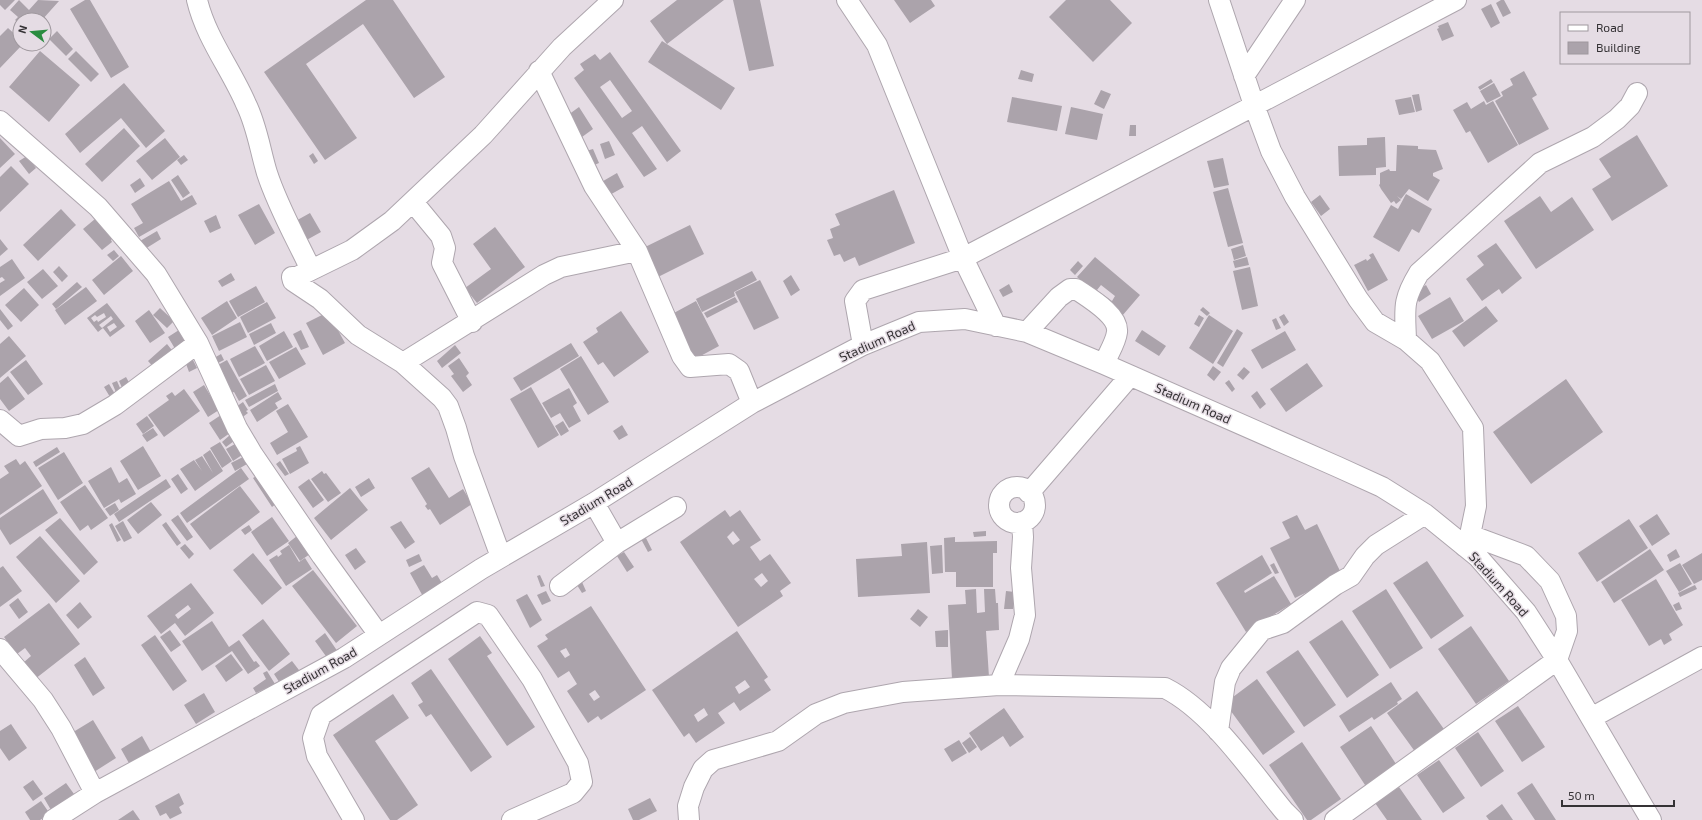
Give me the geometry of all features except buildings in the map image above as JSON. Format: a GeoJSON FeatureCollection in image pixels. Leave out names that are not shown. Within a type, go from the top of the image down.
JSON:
{"type":"FeatureCollection","features":[{"type":"Feature","properties":{"kind":"street"},"geometry":{"type":"LineString","coordinates":[[197,0],[200,13],[216,48],[246,102],[254,122],[268,174],[311,270]]}},
{"type":"Feature","properties":{"kind":"street"},"geometry":{"type":"LineString","coordinates":[[501,557],[464,456],[448,406],[442,398],[403,363],[358,335],[320,299],[293,281],[292,277],[297,277],[352,250],[373,236],[413,202],[483,135],[562,47],[613,0]]}},
{"type":"Feature","properties":{"kind":"street"},"geometry":{"type":"LineString","coordinates":[[847,0],[877,45],[963,258],[996,326]]}},
{"type":"Feature","properties":{"kind":"street"},"geometry":{"type":"LineString","coordinates":[[1219,0],[1254,105],[1271,150],[1296,197],[1358,299],[1375,322],[1406,340],[1430,361],[1473,428],[1476,506],[1467,541],[1526,556],[1550,581],[1566,616],[1567,631],[1558,660],[1335,820]]}},
{"type":"Feature","properties":{"kind":"street"},"geometry":{"type":"LineString","coordinates":[[1244,76],[1295,0]]}},
{"type":"Feature","properties":{"kind":"street"},"geometry":{"type":"LineString","coordinates":[[863,345],[855,303],[856,298],[868,288],[963,258],[1449,1]]}},
{"type":"Feature","properties":{"kind":"street"},"geometry":{"type":"LineString","coordinates":[[539,71],[594,186],[637,251],[682,356],[690,368],[729,364],[739,371],[752,403]]}},
{"type":"Feature","properties":{"kind":"street"},"geometry":{"type":"LineString","coordinates":[[1406,340],[1405,302],[1409,290],[1419,274],[1540,163],[1593,137],[1617,119],[1630,106],[1637,92]]}},
{"type":"Feature","properties":{"kind":"street"},"geometry":{"type":"LineString","coordinates":[[0,121],[98,207],[156,274],[198,343],[237,428],[253,455],[317,550],[379,635]]}},
{"type":"Feature","properties":{"kind":"street"},"geometry":{"type":"LineString","coordinates":[[413,202],[441,236],[445,248],[442,263],[472,322]]}},
{"type":"Feature","properties":{"kind":"street"},"geometry":{"type":"LineString","coordinates":[[403,363],[472,322],[544,275],[561,267],[637,251]]}},
{"type":"Feature","properties":{"kind":"street"},"geometry":{"type":"LineString","coordinates":[[1026,332],[1059,297],[1070,289],[1076,289],[1113,318],[1115,322],[1117,333],[1104,364]]}},
{"type":"Feature","properties":{"kind":"street","name":"Stadium Road"},"geometry":{"type":"LineString","coordinates":[[53,820],[95,793],[344,658],[501,557],[594,503],[752,403],[863,345],[919,322],[966,319],[1026,332],[1104,364],[1346,470],[1382,487],[1467,541],[1478,557],[1526,612],[1558,660],[1652,820]]}},
{"type":"Feature","properties":{"kind":"street"},"geometry":{"type":"LineString","coordinates":[[0,420],[19,436],[41,429],[65,428],[83,424],[115,405],[198,343]]}},
{"type":"Feature","properties":{"kind":"street"},"geometry":{"type":"LineString","coordinates":[[1029,492],[1130,376]]}},
{"type":"Feature","properties":{"kind":"street"},"geometry":{"type":"LineString","coordinates":[[1012,488],[1018,488],[1029,492],[1033,497],[1034,510],[1028,520],[1016,523],[1005,518],[1001,513],[1000,501],[1007,491],[1012,488]]}},
{"type":"Feature","properties":{"kind":"street"},"geometry":{"type":"LineString","coordinates":[[594,503],[617,543]]}},
{"type":"Feature","properties":{"kind":"street"},"geometry":{"type":"LineString","coordinates":[[560,586],[617,543],[676,506]]}},
{"type":"Feature","properties":{"kind":"street"},"geometry":{"type":"LineString","coordinates":[[1218,731],[1225,682],[1231,668],[1262,630],[1283,623],[1334,585],[1351,576],[1365,556],[1376,545],[1425,514]]}},
{"type":"Feature","properties":{"kind":"street"},"geometry":{"type":"LineString","coordinates":[[999,685],[1019,640],[1025,615],[1021,568],[1024,537],[1022,522]]}},
{"type":"Feature","properties":{"kind":"street"},"geometry":{"type":"LineString","coordinates":[[354,820],[317,756],[313,738],[321,715],[477,612],[488,615],[532,679],[578,763],[582,782],[573,793],[512,820]]}},
{"type":"Feature","properties":{"kind":"street"},"geometry":{"type":"LineString","coordinates":[[0,649],[43,700],[61,728],[95,793]]}},
{"type":"Feature","properties":{"kind":"street"},"geometry":{"type":"LineString","coordinates":[[1591,718],[1702,657]]}},
{"type":"Feature","properties":{"kind":"street"},"geometry":{"type":"LineString","coordinates":[[689,820],[688,806],[694,787],[704,770],[713,760],[778,741],[816,714],[844,703],[903,692],[999,685],[1166,688],[1183,697],[1218,731],[1293,820]]}}]}
